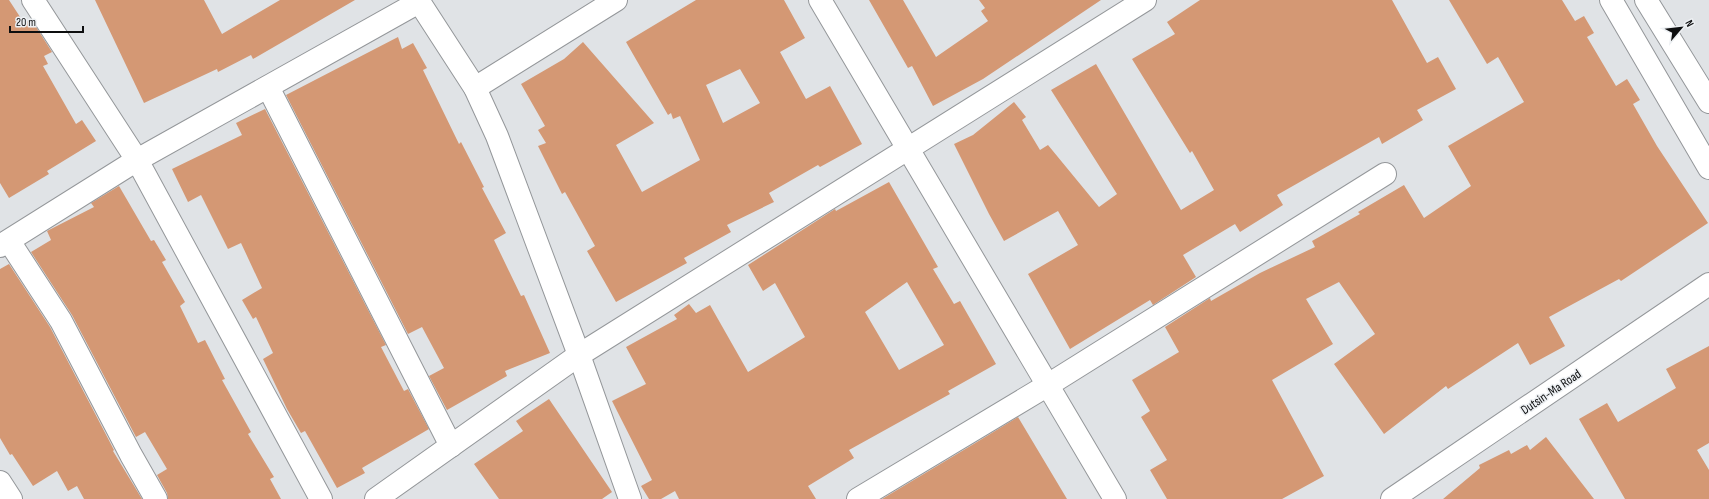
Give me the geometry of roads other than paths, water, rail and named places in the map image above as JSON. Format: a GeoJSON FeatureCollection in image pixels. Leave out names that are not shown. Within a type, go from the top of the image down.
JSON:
{"type":"FeatureCollection","features":[{"type":"Feature","properties":{"kind":"street"},"geometry":{"type":"LineString","coordinates":[[33,0],[137,160],[321,499]]}},
{"type":"Feature","properties":{"kind":"street"},"geometry":{"type":"LineString","coordinates":[[475,88],[616,0]]}},
{"type":"Feature","properties":{"kind":"street"},"geometry":{"type":"LineString","coordinates":[[820,0],[1115,499]]}},
{"type":"Feature","properties":{"kind":"street"},"geometry":{"type":"LineString","coordinates":[[376,499],[579,355],[1145,0]]}},
{"type":"Feature","properties":{"kind":"street"},"geometry":{"type":"LineString","coordinates":[[1611,0],[1709,168]]}},
{"type":"Feature","properties":{"kind":"street"},"geometry":{"type":"LineString","coordinates":[[1646,0],[1709,102]]}},
{"type":"Feature","properties":{"kind":"street"},"geometry":{"type":"LineString","coordinates":[[156,499],[130,455],[61,322],[4,244],[137,160],[419,1],[475,88],[497,136],[579,355],[630,499]]}},
{"type":"Feature","properties":{"kind":"street"},"geometry":{"type":"LineString","coordinates":[[268,87],[451,446]]}},
{"type":"Feature","properties":{"kind":"street"},"geometry":{"type":"LineString","coordinates":[[858,499],[1048,385],[1385,174]]}},
{"type":"Feature","properties":{"kind":"street","name":"Dutsin-Ma Road"},"geometry":{"type":"LineString","coordinates":[[1392,499],[1709,284]]}},
{"type":"Feature","properties":{"kind":"street"},"geometry":{"type":"LineString","coordinates":[[0,482],[11,499]]}}]}
